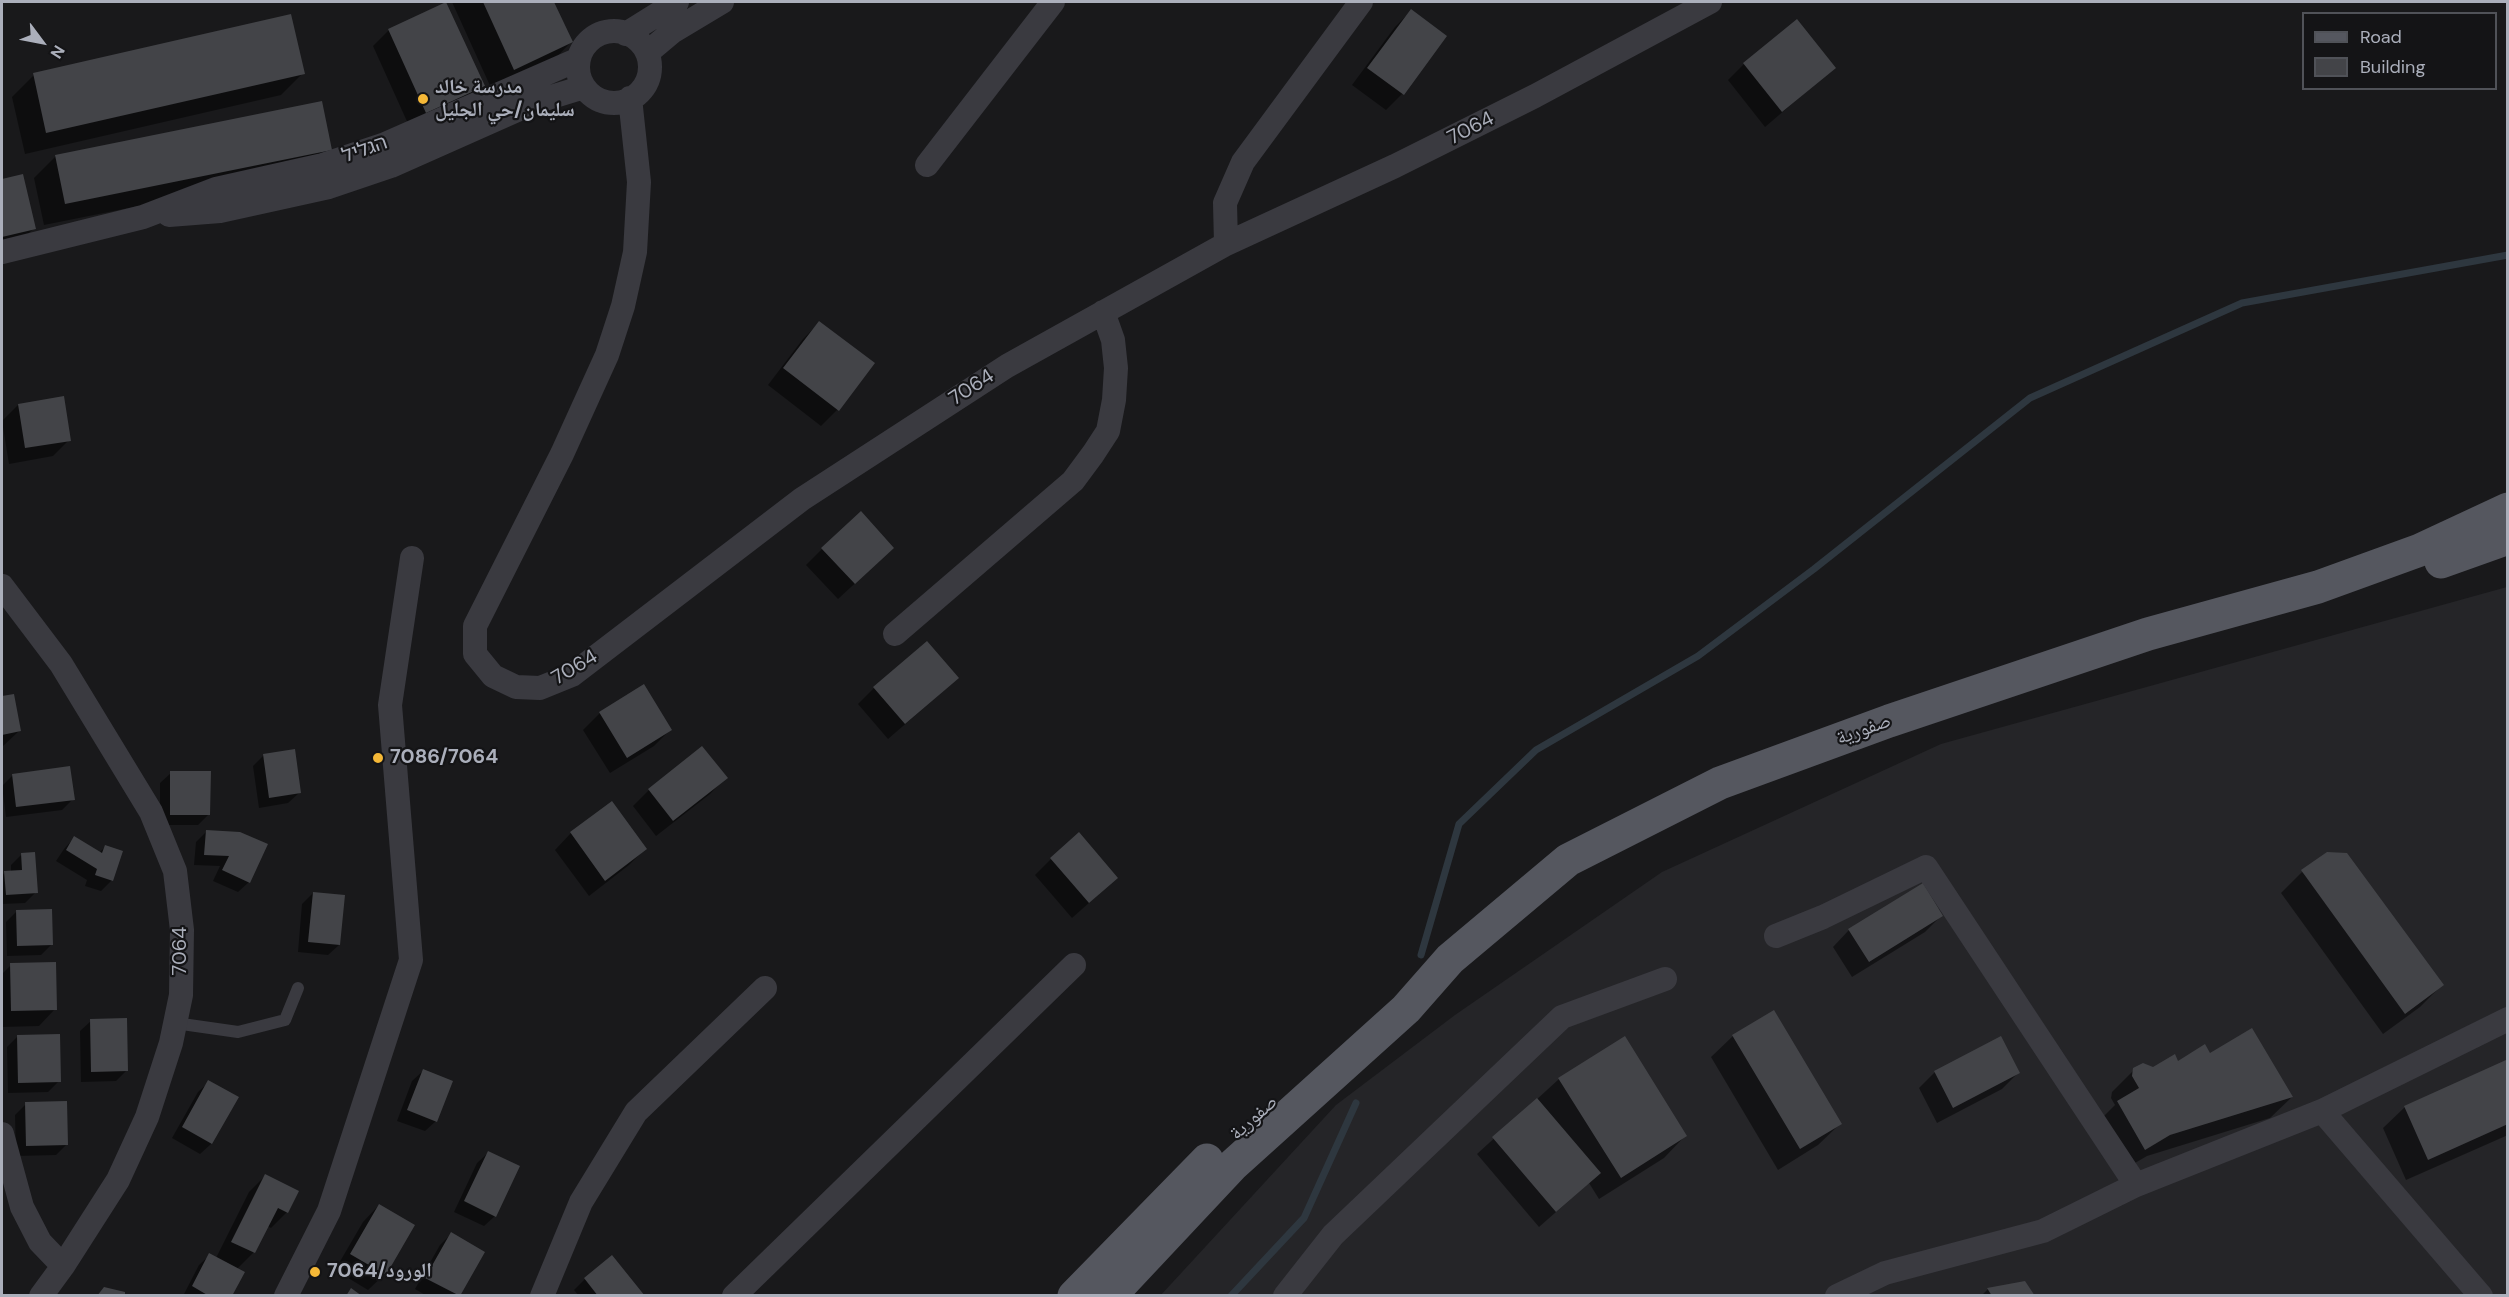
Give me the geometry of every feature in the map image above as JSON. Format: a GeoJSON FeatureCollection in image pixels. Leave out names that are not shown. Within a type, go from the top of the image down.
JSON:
{"type":"FeatureCollection","features":[{"type":"Feature","properties":{"kind":"main road"},"geometry":{"type":"LineString","coordinates":[[2318,587],[2420,550],[2508,509]]}},
{"type":"Feature","properties":{"kind":"main road"},"geometry":{"type":"LineString","coordinates":[[2318,587],[2442,562],[2508,538]]}},
{"type":"Feature","properties":{"kind":"main road","name":"صفورية"},"geometry":{"type":"LineString","coordinates":[[1110,1296],[1233,1165],[1406,1009],[1450,959],[1568,860],[1720,783],[1889,721],[2148,634],[2318,587]]}},
{"type":"Feature","properties":{"kind":"main road","name":"صفورية"},"geometry":{"type":"LineString","coordinates":[[1074,1296],[1218,1150],[1400,987],[1450,959]]}},
{"type":"Feature","properties":{"kind":"street"},"geometry":{"type":"LineString","coordinates":[[626,34],[677,2]]}},
{"type":"Feature","properties":{"kind":"street"},"geometry":{"type":"LineString","coordinates":[[646,53],[672,32],[722,2]]}},
{"type":"Feature","properties":{"kind":"street"},"geometry":{"type":"LineString","coordinates":[[927,165],[1053,2]]}},
{"type":"Feature","properties":{"kind":"street"},"geometry":{"type":"LineString","coordinates":[[1226,244],[1225,202],[1243,162],[1361,2]]}},
{"type":"Feature","properties":{"kind":"street","name":"7064"},"geometry":{"type":"LineString","coordinates":[[630,98],[639,182],[635,252],[623,306],[607,356],[562,454],[475,626],[475,654],[493,676],[516,687],[540,688],[572,675],[802,499],[1006,366],[1226,244],[1395,166],[1515,106],[1710,2]]}},
{"type":"Feature","properties":{"kind":"street"},"geometry":{"type":"LineString","coordinates":[[606,32],[633,36],[644,46],[646,53],[650,72],[644,86],[630,98],[622,102],[608,103],[594,98],[584,87],[579,75],[579,59],[583,48],[593,37],[606,32]]}},
{"type":"Feature","properties":{"kind":"street","name":"הגליל"},"geometry":{"type":"LineString","coordinates":[[2,252],[143,217],[216,189],[323,165],[383,145],[579,59]]}},
{"type":"Feature","properties":{"kind":"street","name":"הגליל"},"geometry":{"type":"LineString","coordinates":[[143,217],[220,211],[329,186],[391,166],[535,102],[584,87]]}},
{"type":"Feature","properties":{"kind":"street"},"geometry":{"type":"LineString","coordinates":[[895,634],[1073,481],[1094,454],[1108,431],[1114,400],[1116,368],[1113,340],[1103,312]]}},
{"type":"Feature","properties":{"kind":"street"},"geometry":{"type":"LineString","coordinates":[[286,1296],[329,1211],[411,960],[390,705],[412,558]]}},
{"type":"Feature","properties":{"kind":"street","name":"7064"},"geometry":{"type":"LineString","coordinates":[[2,586],[61,664],[151,812],[175,871],[182,930],[181,995],[147,1117],[118,1180],[41,1296]]}},
{"type":"Feature","properties":{"kind":"street"},"geometry":{"type":"LineString","coordinates":[[1776,936],[1823,917],[1926,867],[2136,1185]]}},
{"type":"Feature","properties":{"kind":"street"},"geometry":{"type":"LineString","coordinates":[[734,1296],[1074,964]]}},
{"type":"Feature","properties":{"kind":"street"},"geometry":{"type":"LineString","coordinates":[[1285,1296],[1333,1235],[1562,1017],[1665,980]]}},
{"type":"Feature","properties":{"kind":"street"},"geometry":{"type":"LineString","coordinates":[[542,1296],[581,1202],[636,1112],[765,988]]}},
{"type":"Feature","properties":{"kind":"street"},"geometry":{"type":"LineString","coordinates":[[1837,1296],[1885,1273],[2043,1231],[2136,1185],[2322,1111],[2508,1019]]}},
{"type":"Feature","properties":{"kind":"street"},"geometry":{"type":"LineString","coordinates":[[2322,1111],[2481,1296]]}},
{"type":"Feature","properties":{"kind":"street"},"geometry":{"type":"LineString","coordinates":[[2,1134],[22,1207],[40,1242],[63,1266]]}},
{"type":"Feature","properties":{"kind":"lane"},"geometry":{"type":"LineString","coordinates":[[175,1023],[237,1032],[285,1020],[298,988]]}},
{"type":"Feature","properties":{"kind":"shaded area"},"geometry":{"type":"Polygon","coordinates":[[[2507,587],[2507,1295],[1160,1296],[1336,1105],[1455,1015],[1662,872],[1941,744],[2507,587]]]}},
{"type":"Feature","properties":{"kind":"building"},"geometry":{"type":"Polygon","coordinates":[[[446,2],[485,86],[426,113],[388,29],[446,2]]]}},
{"type":"Feature","properties":{"kind":"building"},"geometry":{"type":"Polygon","coordinates":[[[483,2],[554,2],[573,42],[514,70],[483,2]]]}},
{"type":"Feature","properties":{"kind":"building"},"geometry":{"type":"Polygon","coordinates":[[[1411,9],[1447,36],[1404,95],[1367,68],[1411,9]]]}},
{"type":"Feature","properties":{"kind":"building"},"geometry":{"type":"Polygon","coordinates":[[[291,14],[305,74],[46,133],[33,73],[291,14]]]}},
{"type":"Feature","properties":{"kind":"building"},"geometry":{"type":"Polygon","coordinates":[[[1797,19],[1836,68],[1782,112],[1743,63],[1797,19]]]}},
{"type":"Feature","properties":{"kind":"building"},"geometry":{"type":"Polygon","coordinates":[[[322,101],[332,150],[65,204],[55,155],[322,101]]]}},
{"type":"Feature","properties":{"kind":"building"},"geometry":{"type":"Polygon","coordinates":[[[23,174],[36,229],[2,237],[2,179],[23,174]]]}},
{"type":"Feature","properties":{"kind":"building"},"geometry":{"type":"Polygon","coordinates":[[[819,321],[875,363],[839,411],[783,368],[819,321]]]}},
{"type":"Feature","properties":{"kind":"building"},"geometry":{"type":"Polygon","coordinates":[[[64,396],[71,441],[25,448],[18,404],[64,396]]]}},
{"type":"Feature","properties":{"kind":"building"},"geometry":{"type":"Polygon","coordinates":[[[861,511],[894,548],[855,584],[821,548],[861,511]]]}},
{"type":"Feature","properties":{"kind":"building"},"geometry":{"type":"Polygon","coordinates":[[[927,641],[959,678],[905,724],[873,687],[927,641]]]}},
{"type":"Feature","properties":{"kind":"building"},"geometry":{"type":"Polygon","coordinates":[[[644,684],[672,730],[627,758],[599,712],[644,684]]]}},
{"type":"Feature","properties":{"kind":"building"},"geometry":{"type":"Polygon","coordinates":[[[14,694],[21,731],[2,735],[2,696],[14,694]]]}},
{"type":"Feature","properties":{"kind":"building"},"geometry":{"type":"Polygon","coordinates":[[[702,746],[728,778],[673,821],[648,789],[702,746]]]}},
{"type":"Feature","properties":{"kind":"building"},"geometry":{"type":"Polygon","coordinates":[[[295,749],[301,793],[269,798],[263,754],[295,749]]]}},
{"type":"Feature","properties":{"kind":"building"},"geometry":{"type":"Polygon","coordinates":[[[70,766],[75,800],[16,807],[12,774],[70,766]]]}},
{"type":"Feature","properties":{"kind":"building"},"geometry":{"type":"Polygon","coordinates":[[[170,771],[211,771],[210,815],[170,815],[170,771]]]}},
{"type":"Feature","properties":{"kind":"building"},"geometry":{"type":"Polygon","coordinates":[[[612,801],[647,849],[605,881],[570,832],[612,801]]]}},
{"type":"Feature","properties":{"kind":"building"},"geometry":{"type":"Polygon","coordinates":[[[206,830],[240,832],[268,844],[250,883],[222,870],[229,856],[204,855],[206,830]]]}},
{"type":"Feature","properties":{"kind":"building"},"geometry":{"type":"Polygon","coordinates":[[[1079,832],[1118,878],[1089,903],[1050,858],[1079,832]]]}},
{"type":"Feature","properties":{"kind":"building"},"geometry":{"type":"Polygon","coordinates":[[[74,836],[102,853],[105,845],[123,851],[113,881],[95,875],[97,869],[66,850],[74,836]]]}},
{"type":"Feature","properties":{"kind":"building"},"geometry":{"type":"Polygon","coordinates":[[[35,852],[38,893],[6,895],[4,871],[22,870],[21,853],[35,852]]]}},
{"type":"Feature","properties":{"kind":"building"},"geometry":{"type":"Polygon","coordinates":[[[2327,852],[2347,853],[2444,985],[2405,1014],[2301,870],[2327,852]]]}},
{"type":"Feature","properties":{"kind":"building"},"geometry":{"type":"Polygon","coordinates":[[[1923,883],[1943,916],[1869,962],[1848,929],[1923,883]]]}},
{"type":"Feature","properties":{"kind":"building"},"geometry":{"type":"Polygon","coordinates":[[[313,892],[345,895],[340,945],[308,942],[313,892]]]}},
{"type":"Feature","properties":{"kind":"building"},"geometry":{"type":"Polygon","coordinates":[[[52,909],[53,945],[17,946],[16,910],[52,909]]]}},
{"type":"Feature","properties":{"kind":"building"},"geometry":{"type":"Polygon","coordinates":[[[56,962],[57,1010],[11,1011],[10,963],[56,962]]]}},
{"type":"Feature","properties":{"kind":"building"},"geometry":{"type":"Polygon","coordinates":[[[1774,1010],[1842,1124],[1800,1149],[1732,1035],[1774,1010]]]}},
{"type":"Feature","properties":{"kind":"building"},"geometry":{"type":"Polygon","coordinates":[[[127,1018],[128,1071],[91,1072],[90,1019],[127,1018]]]}},
{"type":"Feature","properties":{"kind":"building"},"geometry":{"type":"Polygon","coordinates":[[[2252,1028],[2293,1097],[2170,1135],[2145,1150],[2117,1101],[2139,1088],[2132,1076],[2133,1068],[2143,1063],[2153,1067],[2175,1054],[2178,1061],[2205,1044],[2210,1053],[2252,1028]]]}},
{"type":"Feature","properties":{"kind":"building"},"geometry":{"type":"Polygon","coordinates":[[[60,1034],[61,1082],[18,1083],[17,1035],[60,1034]]]}},
{"type":"Feature","properties":{"kind":"building"},"geometry":{"type":"Polygon","coordinates":[[[1625,1036],[1687,1136],[1621,1178],[1558,1078],[1625,1036]]]}},
{"type":"Feature","properties":{"kind":"building"},"geometry":{"type":"Polygon","coordinates":[[[2001,1036],[2020,1073],[1953,1108],[1934,1071],[2001,1036]]]}},
{"type":"Feature","properties":{"kind":"building"},"geometry":{"type":"Polygon","coordinates":[[[2506,1060],[2508,1124],[2428,1160],[2404,1106],[2506,1060]]]}},
{"type":"Feature","properties":{"kind":"building"},"geometry":{"type":"Polygon","coordinates":[[[423,1069],[453,1081],[437,1122],[407,1110],[423,1069]]]}},
{"type":"Feature","properties":{"kind":"building"},"geometry":{"type":"Polygon","coordinates":[[[208,1080],[239,1097],[212,1144],[182,1127],[208,1080]]]}},
{"type":"Feature","properties":{"kind":"building"},"geometry":{"type":"Polygon","coordinates":[[[1537,1098],[1601,1173],[1556,1212],[1492,1137],[1537,1098]]]}},
{"type":"Feature","properties":{"kind":"building"},"geometry":{"type":"Polygon","coordinates":[[[67,1101],[68,1145],[26,1146],[25,1102],[67,1101]]]}},
{"type":"Feature","properties":{"kind":"building"},"geometry":{"type":"Polygon","coordinates":[[[488,1151],[520,1166],[496,1217],[464,1201],[488,1151]]]}},
{"type":"Feature","properties":{"kind":"building"},"geometry":{"type":"Polygon","coordinates":[[[265,1174],[299,1191],[288,1213],[278,1208],[255,1253],[231,1242],[265,1174]]]}},
{"type":"Feature","properties":{"kind":"building"},"geometry":{"type":"Polygon","coordinates":[[[379,1204],[415,1225],[386,1275],[350,1254],[379,1204]]]}},
{"type":"Feature","properties":{"kind":"building"},"geometry":{"type":"Polygon","coordinates":[[[451,1232],[485,1252],[460,1296],[425,1278],[451,1232]]]}},
{"type":"Feature","properties":{"kind":"building"},"geometry":{"type":"Polygon","coordinates":[[[209,1253],[245,1272],[232,1296],[209,1296],[192,1286],[209,1253]]]}},
{"type":"Feature","properties":{"kind":"building"},"geometry":{"type":"Polygon","coordinates":[[[612,1255],[645,1296],[598,1296],[584,1278],[612,1255]]]}},
{"type":"Feature","properties":{"kind":"building"},"geometry":{"type":"Polygon","coordinates":[[[2025,1281],[2035,1296],[1992,1296],[1987,1288],[2025,1281]]]}},
{"type":"Feature","properties":{"kind":"building"},"geometry":{"type":"Polygon","coordinates":[[[104,1287],[125,1292],[125,1296],[97,1296],[104,1287]]]}},
{"type":"Feature","properties":{"kind":"building"},"geometry":{"type":"Polygon","coordinates":[[[351,1288],[362,1296],[346,1296],[351,1288]]]}},
{"type":"Feature","properties":{"kind":"waterway"},"geometry":{"type":"LineString","coordinates":[[1421,955],[1459,824],[1536,750],[1698,656],[1814,569],[2030,398],[2242,303],[2508,255]]}},
{"type":"Feature","properties":{"kind":"waterway"},"geometry":{"type":"LineString","coordinates":[[1231,1296],[1304,1218],[1356,1103]]}},
{"type":"Feature","properties":{"kind":"place","name":"مدرسة خالد سليمان/حي الجليل"},"geometry":{"type":"Point","coordinates":[423,99]}},
{"type":"Feature","properties":{"kind":"place","name":"7086/7064"},"geometry":{"type":"Point","coordinates":[378,758]}},
{"type":"Feature","properties":{"kind":"place","name":"الورود/7064"},"geometry":{"type":"Point","coordinates":[315,1272]}}]}
